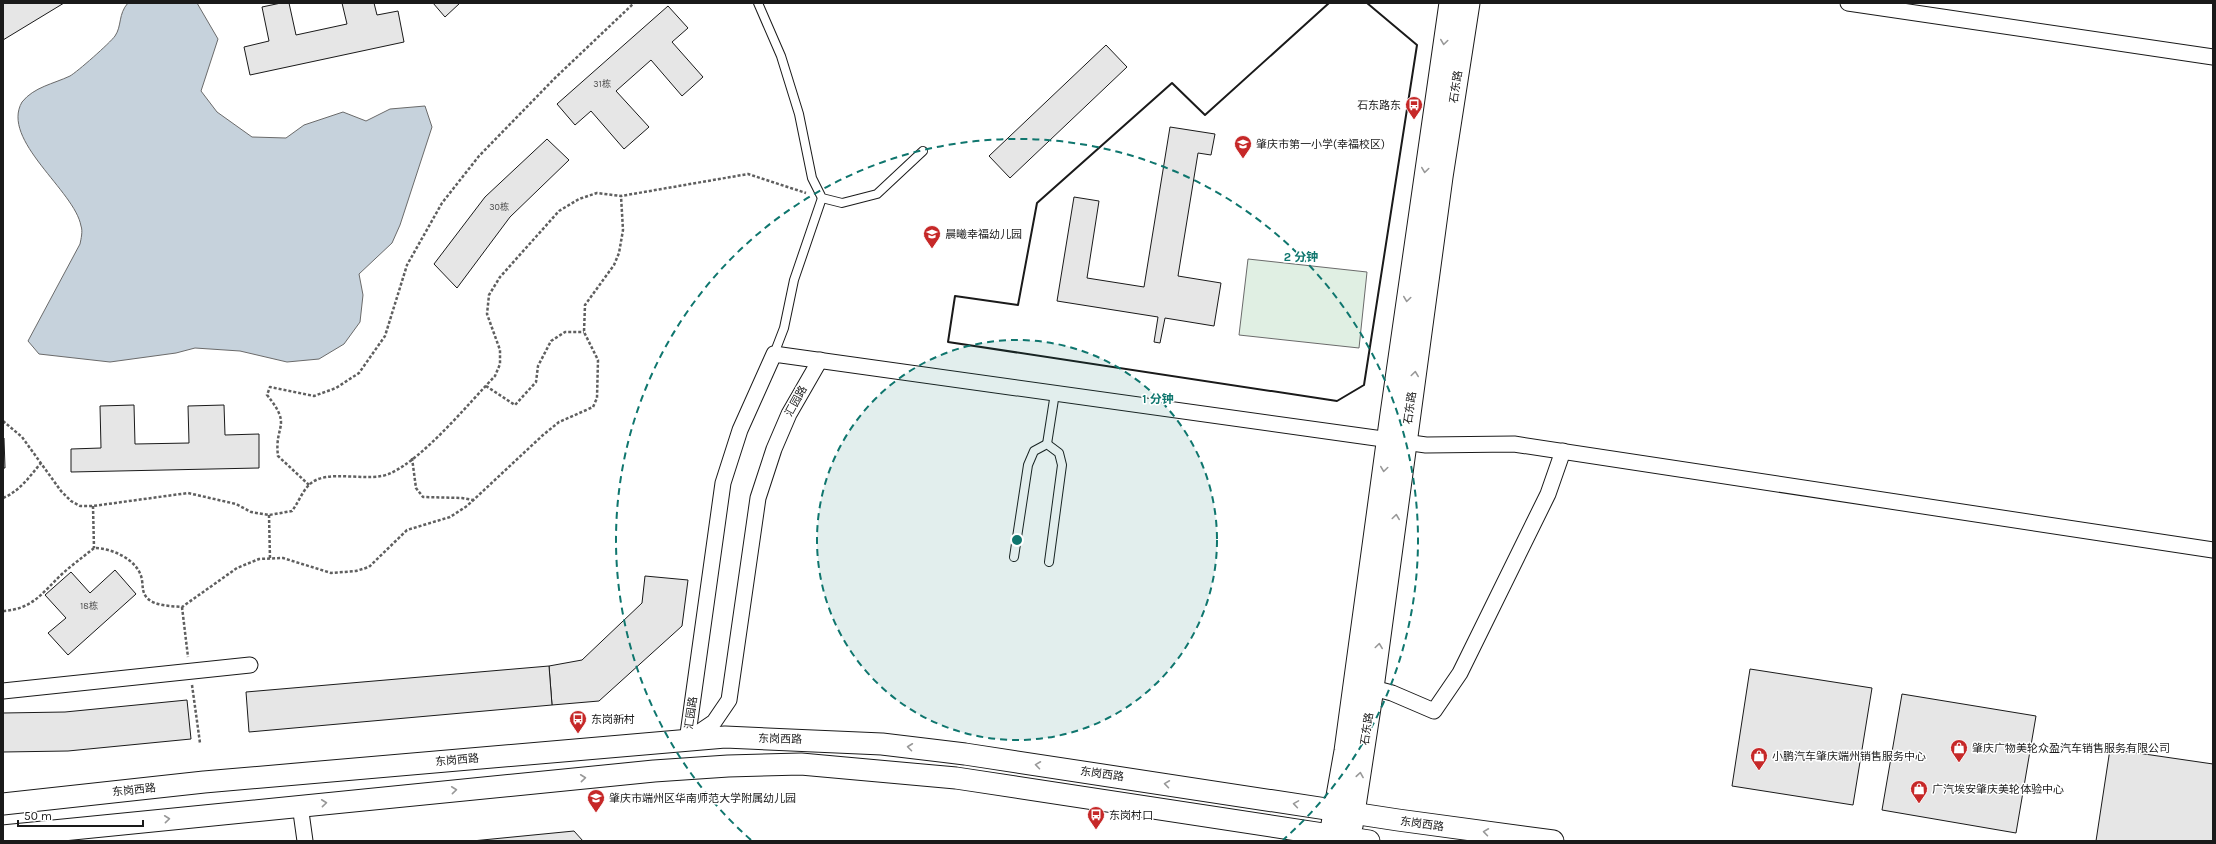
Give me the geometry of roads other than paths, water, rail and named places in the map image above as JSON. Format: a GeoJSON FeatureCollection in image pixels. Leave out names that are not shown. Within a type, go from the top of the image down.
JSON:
{"type":"FeatureCollection","features":[{"type":"Feature","properties":{"kind":"main road","name":"石东路"},"geometry":{"type":"LineString","coordinates":[[1344,812],[1373,688],[1397,441],[1450,3]]}},
{"type":"Feature","properties":{"kind":"main road","name":"石东路"},"geometry":{"type":"LineString","coordinates":[[1344,812],[1345,751],[1442,177],[1469,3]]}},
{"type":"Feature","properties":{"kind":"main road","name":"东岗西路"},"geometry":{"type":"LineString","coordinates":[[3,804],[204,782],[732,738],[882,744],[965,754],[1344,812],[1553,841]]}},
{"type":"Feature","properties":{"kind":"main road"},"geometry":{"type":"LineString","coordinates":[[3,836],[300,805],[654,771],[728,766],[800,764],[956,778],[1360,840]]}},
{"type":"Feature","properties":{"kind":"main road"},"geometry":{"type":"LineString","coordinates":[[1330,835],[1344,812],[1360,840]]}},
{"type":"Feature","properties":{"kind":"street"},"geometry":{"type":"LineString","coordinates":[[1848,3],[2213,57]]}},
{"type":"Feature","properties":{"kind":"street"},"geometry":{"type":"LineString","coordinates":[[774,354],[1426,445],[1514,444],[2213,550]]}},
{"type":"Feature","properties":{"kind":"street","name":"汇园路"},"geometry":{"type":"LineString","coordinates":[[687,741],[724,483],[740,430],[774,354]]}},
{"type":"Feature","properties":{"kind":"street","name":"汇园路"},"geometry":{"type":"LineString","coordinates":[[687,741],[714,722],[729,700],[758,498],[774,449],[789,414],[820,360]]}},
{"type":"Feature","properties":{"kind":"street"},"geometry":{"type":"LineString","coordinates":[[1373,688],[1392,693],[1434,711],[1464,666],[1548,494],[1563,451]]}},
{"type":"Feature","properties":{"kind":"street"},"geometry":{"type":"LineString","coordinates":[[3,691],[250,665]]}},
{"type":"Feature","properties":{"kind":"street"},"geometry":{"type":"LineString","coordinates":[[300,805],[305,841]]}},
{"type":"Feature","properties":{"kind":"lane"},"geometry":{"type":"LineString","coordinates":[[758,3],[781,56],[799,114],[812,178],[822,198],[794,280],[784,328],[774,354]]}},
{"type":"Feature","properties":{"kind":"lane"},"geometry":{"type":"LineString","coordinates":[[822,198],[842,203],[877,194],[923,151]]}},
{"type":"Feature","properties":{"kind":"lane"},"geometry":{"type":"LineString","coordinates":[[1047,444],[1055,393]]}},
{"type":"Feature","properties":{"kind":"lane"},"geometry":{"type":"LineString","coordinates":[[1014,557],[1028,465],[1034,451],[1047,444]]}},
{"type":"Feature","properties":{"kind":"lane"},"geometry":{"type":"LineString","coordinates":[[1047,444],[1059,453],[1062,465],[1049,562]]}},
{"type":"Feature","properties":{"kind":"place","name":"石东路东"},"geometry":{"type":"Point","coordinates":[1414,120]}},
{"type":"Feature","properties":{"kind":"place","name":"肇庆市第一小学(幸福校区)"},"geometry":{"type":"Point","coordinates":[1243,159]}},
{"type":"Feature","properties":{"kind":"place","name":"晨曦幸福幼儿园"},"geometry":{"type":"Point","coordinates":[932,249]}},
{"type":"Feature","properties":{"kind":"place","name":"东岗新村"},"geometry":{"type":"Point","coordinates":[578,734]}},
{"type":"Feature","properties":{"kind":"place","name":"肇庆广物美轮众盈汽车销售服务有限公司"},"geometry":{"type":"Point","coordinates":[1959,763]}},
{"type":"Feature","properties":{"kind":"place","name":"小鹏汽车肇庆端州销售服务中心"},"geometry":{"type":"Point","coordinates":[1759,771]}},
{"type":"Feature","properties":{"kind":"place","name":"广汽埃安肇庆美轮体验中心"},"geometry":{"type":"Point","coordinates":[1919,804]}},
{"type":"Feature","properties":{"kind":"place","name":"肇庆市端州区华南师范大学附属幼儿园"},"geometry":{"type":"Point","coordinates":[596,813]}},
{"type":"Feature","properties":{"kind":"place","name":"东岗村口"},"geometry":{"type":"Point","coordinates":[1096,830]}}]}
